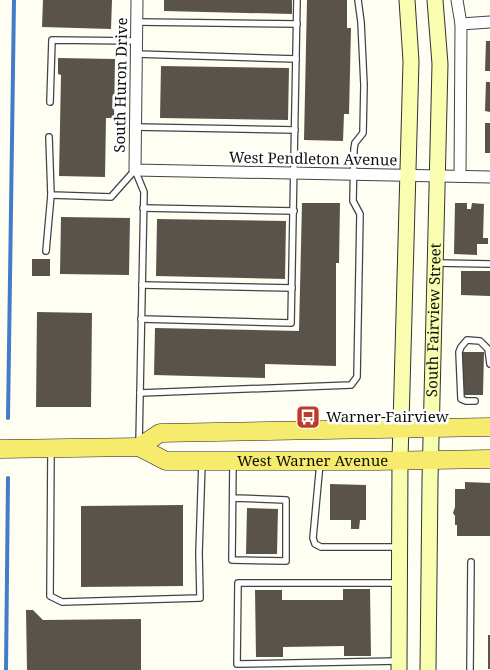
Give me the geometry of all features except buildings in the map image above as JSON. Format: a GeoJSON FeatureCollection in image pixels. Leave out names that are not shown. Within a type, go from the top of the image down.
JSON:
{"type":"FeatureCollection","features":[{"type":"Feature","properties":{"kind":"main road","name":"South Fairview Street"},"geometry":{"type":"LineString","coordinates":[[399,666],[400,460],[411,61],[407,0]]}},
{"type":"Feature","properties":{"kind":"main road","name":"South Fairview Street"},"geometry":{"type":"LineString","coordinates":[[428,670],[436,176],[440,64],[435,0]]}},
{"type":"Feature","properties":{"kind":"main road","name":"West Warner Avenue"},"geometry":{"type":"LineString","coordinates":[[139,447],[160,433],[490,427]]}},
{"type":"Feature","properties":{"kind":"main road","name":"West Warner Avenue"},"geometry":{"type":"LineString","coordinates":[[0,449],[139,447],[166,460],[490,459]]}},
{"type":"Feature","properties":{"kind":"street","name":"South Huron Drive"},"geometry":{"type":"LineString","coordinates":[[135,170],[137,0]]}},
{"type":"Feature","properties":{"kind":"street"},"geometry":{"type":"LineString","coordinates":[[456,0],[461,24],[460,176]]}},
{"type":"Feature","properties":{"kind":"street"},"geometry":{"type":"LineString","coordinates":[[461,24],[490,22]]}},
{"type":"Feature","properties":{"kind":"street","name":"West Pendleton Avenue"},"geometry":{"type":"LineString","coordinates":[[135,170],[490,176]]}},
{"type":"Feature","properties":{"kind":"lane"},"geometry":{"type":"LineString","coordinates":[[141,319],[291,322],[297,0]]}},
{"type":"Feature","properties":{"kind":"lane"},"geometry":{"type":"LineString","coordinates":[[140,394],[351,385],[357,377],[360,214],[353,201],[354,149],[355,143],[363,134],[364,95],[361,22],[358,0]]}},
{"type":"Feature","properties":{"kind":"lane"},"geometry":{"type":"LineString","coordinates":[[137,22],[297,24]]}},
{"type":"Feature","properties":{"kind":"lane"},"geometry":{"type":"LineString","coordinates":[[50,102],[52,40],[137,41]]}},
{"type":"Feature","properties":{"kind":"lane"},"geometry":{"type":"LineString","coordinates":[[136,54],[296,60]]}},
{"type":"Feature","properties":{"kind":"lane"},"geometry":{"type":"LineString","coordinates":[[136,127],[295,130]]}},
{"type":"Feature","properties":{"kind":"lane"},"geometry":{"type":"LineString","coordinates":[[46,251],[50,195],[49,137]]}},
{"type":"Feature","properties":{"kind":"lane"},"geometry":{"type":"LineString","coordinates":[[50,195],[111,197],[135,170],[144,192],[139,447]]}},
{"type":"Feature","properties":{"kind":"lane"},"geometry":{"type":"LineString","coordinates":[[144,208],[294,211]]}},
{"type":"Feature","properties":{"kind":"lane"},"geometry":{"type":"LineString","coordinates":[[436,263],[490,264]]}},
{"type":"Feature","properties":{"kind":"lane"},"geometry":{"type":"LineString","coordinates":[[142,285],[292,288]]}},
{"type":"Feature","properties":{"kind":"lane"},"geometry":{"type":"LineString","coordinates":[[475,401],[466,402],[461,399],[459,392],[459,352],[461,347],[467,340],[480,341],[488,350],[490,364]]}},
{"type":"Feature","properties":{"kind":"lane"},"geometry":{"type":"LineString","coordinates":[[51,448],[50,596],[62,602],[200,598],[199,553],[202,460]]}},
{"type":"Feature","properties":{"kind":"lane"},"geometry":{"type":"LineString","coordinates":[[233,461],[232,560],[286,561],[286,500],[233,498]]}},
{"type":"Feature","properties":{"kind":"lane"},"geometry":{"type":"LineString","coordinates":[[320,461],[313,538],[315,544],[321,547],[400,546]]}},
{"type":"Feature","properties":{"kind":"lane"},"geometry":{"type":"LineString","coordinates":[[470,670],[471,562]]}},
{"type":"Feature","properties":{"kind":"lane"},"geometry":{"type":"LineString","coordinates":[[399,583],[238,583],[237,664],[399,666]]}},
{"type":"Feature","properties":{"kind":"waterway"},"geometry":{"type":"LineString","coordinates":[[8,418],[14,0]]}},
{"type":"Feature","properties":{"kind":"waterway"},"geometry":{"type":"LineString","coordinates":[[6,670],[8,478]]}},
{"type":"Feature","properties":{"kind":"place","name":"Warner-Fairview"},"geometry":{"type":"Point","coordinates":[308,417]}}]}
